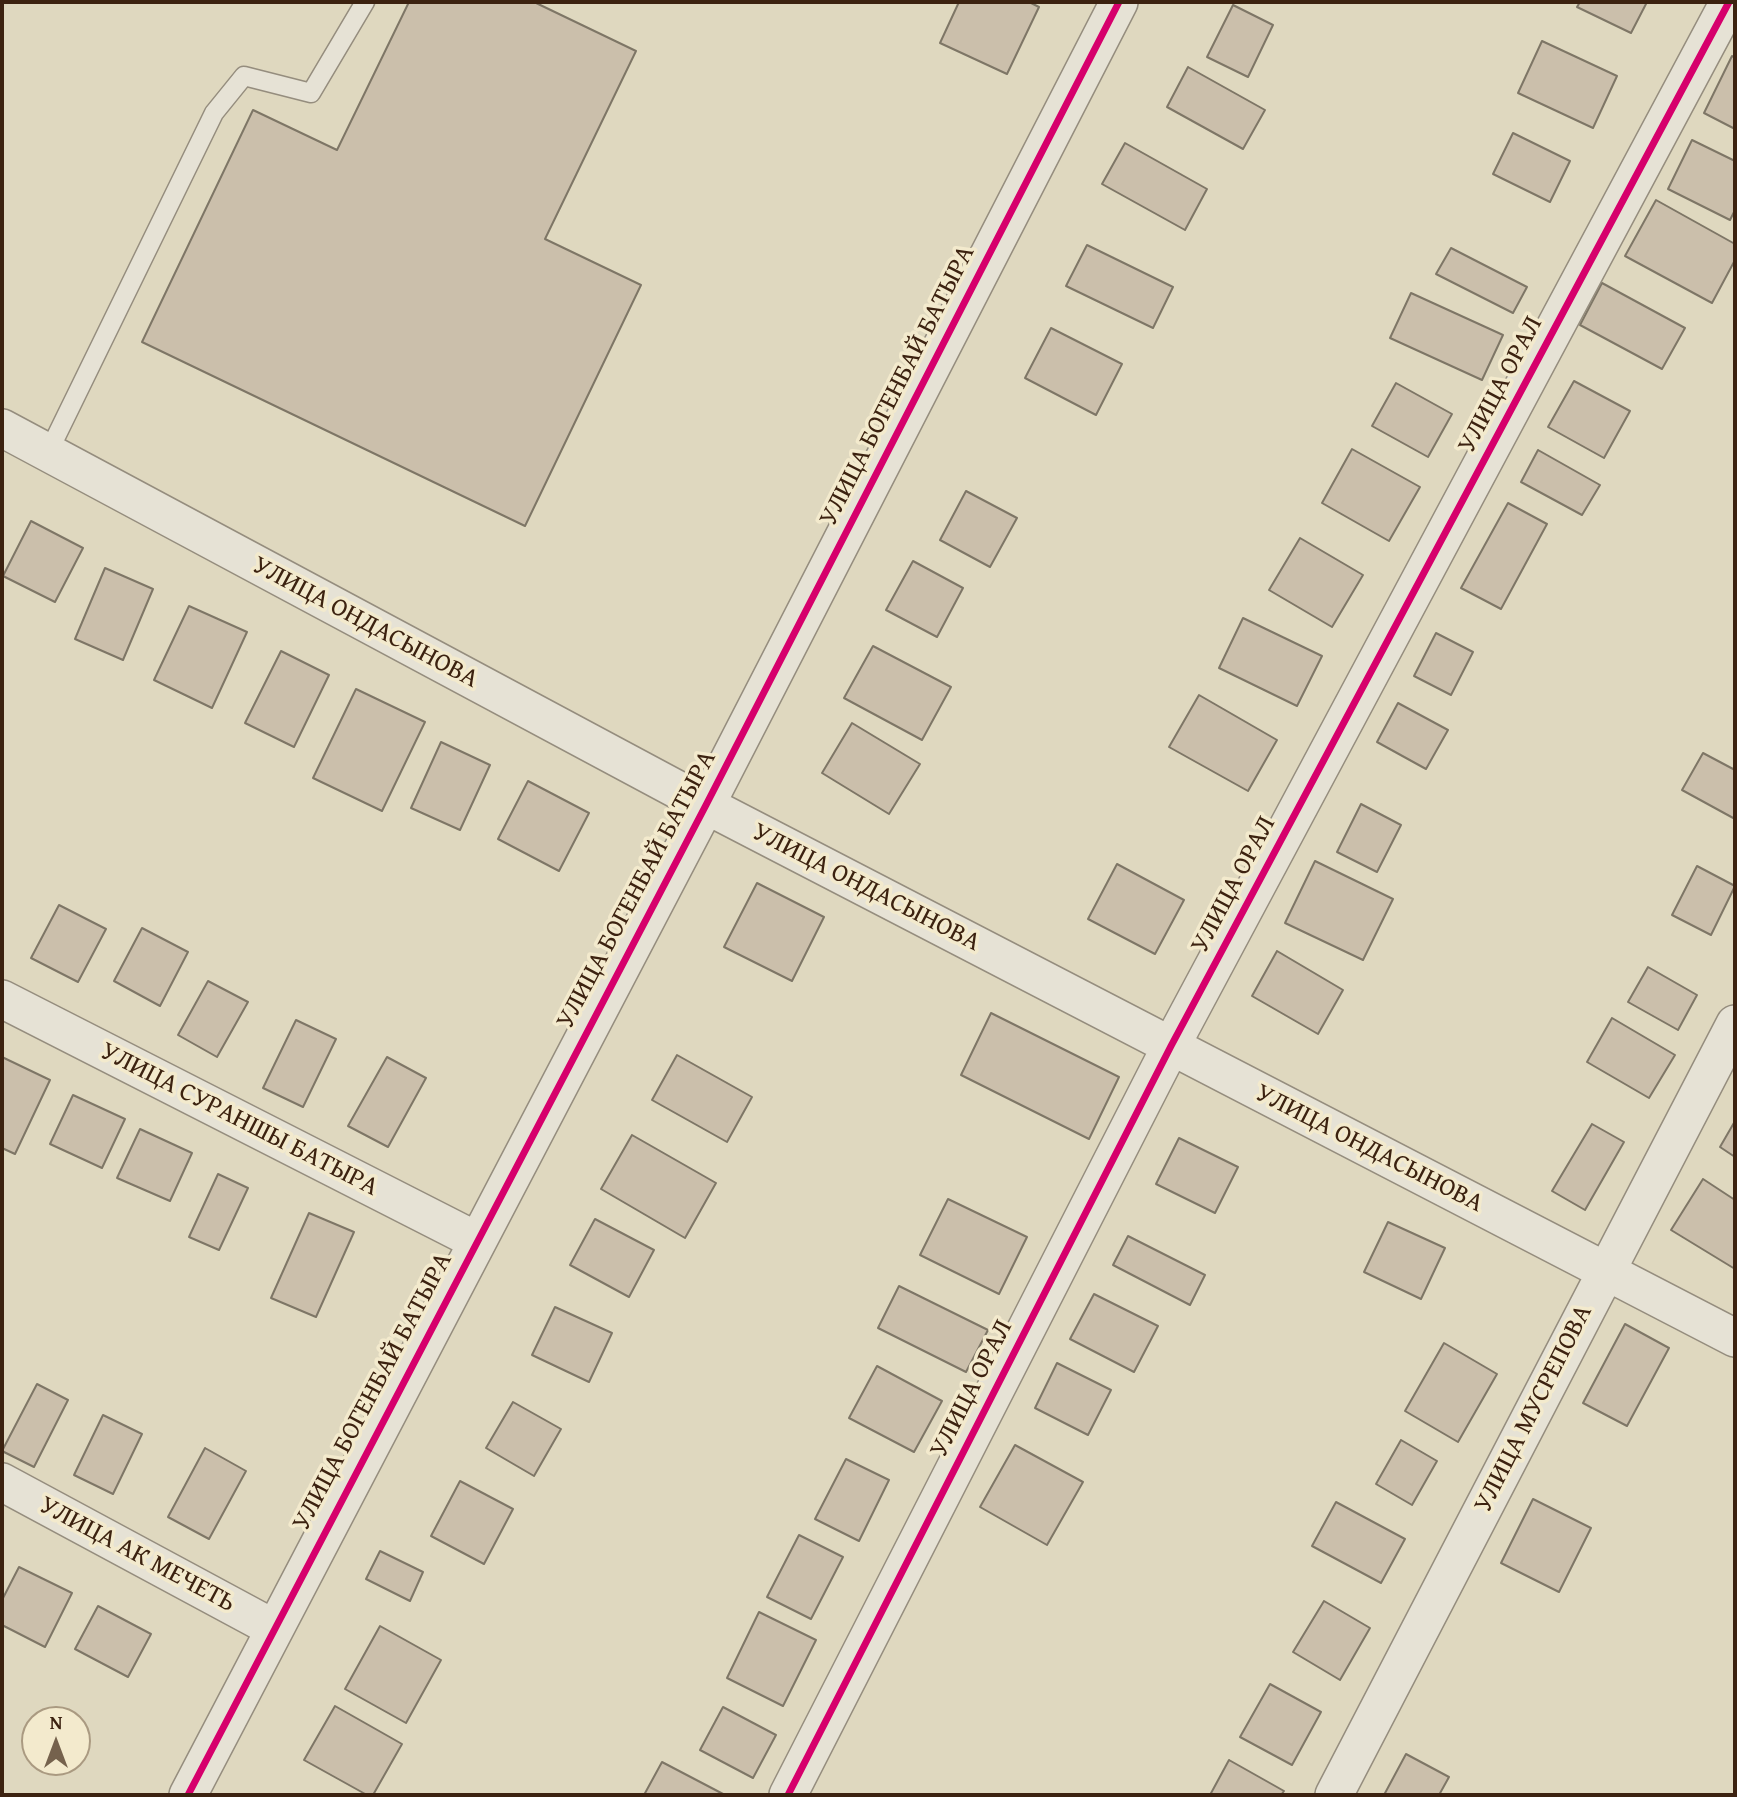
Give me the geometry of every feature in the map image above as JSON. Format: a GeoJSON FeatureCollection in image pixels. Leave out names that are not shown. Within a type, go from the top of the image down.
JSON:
{"type":"FeatureCollection","features":[{"type":"Feature","properties":{"kind":"street","name":"УЛИЦА БОГЕНБАЙ БАТЫРА"},"geometry":{"type":"LineString","coordinates":[[188,1795],[273,1628],[706,805],[1119,2]]}},
{"type":"Feature","properties":{"kind":"street","name":"УЛИЦА ОРАЛ"},"geometry":{"type":"LineString","coordinates":[[788,1795],[1171,1046],[1729,2]]}},
{"type":"Feature","properties":{"kind":"street","name":"УЛИЦА ОНДАСЫНОВА"},"geometry":{"type":"LineString","coordinates":[[2,428],[706,805],[1735,1338]]}},
{"type":"Feature","properties":{"kind":"street","name":"УЛИЦА СУРАНШЫ БАТЫРА"},"geometry":{"type":"LineString","coordinates":[[2,999],[477,1241]]}},
{"type":"Feature","properties":{"kind":"street","name":"УЛИЦА МУСРЕПОВА"},"geometry":{"type":"LineString","coordinates":[[1334,1795],[1735,1024]]}},
{"type":"Feature","properties":{"kind":"street","name":"УЛИЦА АК МЕЧЕТЬ"},"geometry":{"type":"LineString","coordinates":[[2,1482],[273,1628]]}},
{"type":"Feature","properties":{"kind":"lane"},"geometry":{"type":"LineString","coordinates":[[48,453],[214,113],[244,76],[311,93],[365,2]]}},
{"type":"Feature","properties":{"kind":"building"},"geometry":{"type":"Polygon","coordinates":[[[409,2],[534,2],[636,51],[545,239],[641,285],[525,526],[142,342],[253,110],[337,150],[409,2]]]}},
{"type":"Feature","properties":{"kind":"building"},"geometry":{"type":"Polygon","coordinates":[[[959,2],[1029,2],[1039,7],[1007,74],[940,43],[959,2]]]}},
{"type":"Feature","properties":{"kind":"building"},"geometry":{"type":"Polygon","coordinates":[[[1580,2],[1647,2],[1631,33],[1577,7],[1580,2]]]}},
{"type":"Feature","properties":{"kind":"building"},"geometry":{"type":"Polygon","coordinates":[[[1233,5],[1273,25],[1248,77],[1207,57],[1233,5]]]}},
{"type":"Feature","properties":{"kind":"building"},"geometry":{"type":"Polygon","coordinates":[[[1542,41],[1617,76],[1593,128],[1518,93],[1542,41]]]}},
{"type":"Feature","properties":{"kind":"building"},"geometry":{"type":"Polygon","coordinates":[[[1732,56],[1735,58],[1735,129],[1704,113],[1732,56]]]}},
{"type":"Feature","properties":{"kind":"building"},"geometry":{"type":"Polygon","coordinates":[[[1188,67],[1265,110],[1243,149],[1167,107],[1188,67]]]}},
{"type":"Feature","properties":{"kind":"building"},"geometry":{"type":"Polygon","coordinates":[[[1513,133],[1570,161],[1550,202],[1493,174],[1513,133]]]}},
{"type":"Feature","properties":{"kind":"building"},"geometry":{"type":"Polygon","coordinates":[[[1692,140],[1735,161],[1735,210],[1730,220],[1668,189],[1692,140]]]}},
{"type":"Feature","properties":{"kind":"building"},"geometry":{"type":"Polygon","coordinates":[[[1125,143],[1207,189],[1185,230],[1102,184],[1125,143]]]}},
{"type":"Feature","properties":{"kind":"building"},"geometry":{"type":"Polygon","coordinates":[[[1656,200],[1735,244],[1735,260],[1712,303],[1625,256],[1656,200]]]}},
{"type":"Feature","properties":{"kind":"building"},"geometry":{"type":"Polygon","coordinates":[[[1087,245],[1173,287],[1153,328],[1066,286],[1087,245]]]}},
{"type":"Feature","properties":{"kind":"building"},"geometry":{"type":"Polygon","coordinates":[[[1451,248],[1527,287],[1513,313],[1436,274],[1451,248]]]}},
{"type":"Feature","properties":{"kind":"building"},"geometry":{"type":"Polygon","coordinates":[[[1602,283],[1685,328],[1662,369],[1580,325],[1602,283]]]}},
{"type":"Feature","properties":{"kind":"building"},"geometry":{"type":"Polygon","coordinates":[[[1411,293],[1503,335],[1482,380],[1390,338],[1411,293]]]}},
{"type":"Feature","properties":{"kind":"building"},"geometry":{"type":"Polygon","coordinates":[[[1051,328],[1122,364],[1096,415],[1025,378],[1051,328]]]}},
{"type":"Feature","properties":{"kind":"building"},"geometry":{"type":"Polygon","coordinates":[[[1574,381],[1630,411],[1604,458],[1548,427],[1574,381]]]}},
{"type":"Feature","properties":{"kind":"building"},"geometry":{"type":"Polygon","coordinates":[[[1396,383],[1452,414],[1428,457],[1372,426],[1396,383]]]}},
{"type":"Feature","properties":{"kind":"building"},"geometry":{"type":"Polygon","coordinates":[[[1352,449],[1420,487],[1389,541],[1322,503],[1352,449]]]}},
{"type":"Feature","properties":{"kind":"building"},"geometry":{"type":"Polygon","coordinates":[[[1538,450],[1600,485],[1582,515],[1521,482],[1538,450]]]}},
{"type":"Feature","properties":{"kind":"building"},"geometry":{"type":"Polygon","coordinates":[[[966,491],[1017,518],[990,567],[940,540],[966,491]]]}},
{"type":"Feature","properties":{"kind":"building"},"geometry":{"type":"Polygon","coordinates":[[[1508,503],[1547,524],[1501,609],[1461,588],[1508,503]]]}},
{"type":"Feature","properties":{"kind":"building"},"geometry":{"type":"Polygon","coordinates":[[[31,521],[83,548],[55,602],[3,576],[31,521]]]}},
{"type":"Feature","properties":{"kind":"building"},"geometry":{"type":"Polygon","coordinates":[[[1300,538],[1363,575],[1332,627],[1269,590],[1300,538]]]}},
{"type":"Feature","properties":{"kind":"building"},"geometry":{"type":"Polygon","coordinates":[[[913,561],[963,588],[937,637],[886,610],[913,561]]]}},
{"type":"Feature","properties":{"kind":"building"},"geometry":{"type":"Polygon","coordinates":[[[105,568],[153,589],[123,660],[75,639],[105,568]]]}},
{"type":"Feature","properties":{"kind":"building"},"geometry":{"type":"Polygon","coordinates":[[[189,606],[247,632],[212,708],[154,680],[189,606]]]}},
{"type":"Feature","properties":{"kind":"building"},"geometry":{"type":"Polygon","coordinates":[[[1243,618],[1322,656],[1297,706],[1219,668],[1243,618]]]}},
{"type":"Feature","properties":{"kind":"building"},"geometry":{"type":"Polygon","coordinates":[[[1436,633],[1473,652],[1451,695],[1414,676],[1436,633]]]}},
{"type":"Feature","properties":{"kind":"building"},"geometry":{"type":"Polygon","coordinates":[[[873,646],[951,687],[922,740],[844,698],[873,646]]]}},
{"type":"Feature","properties":{"kind":"building"},"geometry":{"type":"Polygon","coordinates":[[[281,651],[329,675],[294,747],[245,723],[281,651]]]}},
{"type":"Feature","properties":{"kind":"building"},"geometry":{"type":"Polygon","coordinates":[[[356,689],[425,722],[382,811],[313,778],[356,689]]]}},
{"type":"Feature","properties":{"kind":"building"},"geometry":{"type":"Polygon","coordinates":[[[1199,695],[1277,740],[1248,791],[1169,747],[1199,695]]]}},
{"type":"Feature","properties":{"kind":"building"},"geometry":{"type":"Polygon","coordinates":[[[1398,703],[1448,730],[1426,769],[1377,742],[1398,703]]]}},
{"type":"Feature","properties":{"kind":"building"},"geometry":{"type":"Polygon","coordinates":[[[852,723],[920,764],[889,814],[822,773],[852,723]]]}},
{"type":"Feature","properties":{"kind":"building"},"geometry":{"type":"Polygon","coordinates":[[[441,742],[490,765],[460,830],[411,808],[441,742]]]}},
{"type":"Feature","properties":{"kind":"building"},"geometry":{"type":"Polygon","coordinates":[[[1703,753],[1735,770],[1735,819],[1682,790],[1703,753]]]}},
{"type":"Feature","properties":{"kind":"building"},"geometry":{"type":"Polygon","coordinates":[[[528,781],[589,813],[559,871],[498,839],[528,781]]]}},
{"type":"Feature","properties":{"kind":"building"},"geometry":{"type":"Polygon","coordinates":[[[1361,804],[1401,825],[1377,872],[1337,852],[1361,804]]]}},
{"type":"Feature","properties":{"kind":"building"},"geometry":{"type":"Polygon","coordinates":[[[1315,861],[1393,899],[1363,960],[1285,923],[1315,861]]]}},
{"type":"Feature","properties":{"kind":"building"},"geometry":{"type":"Polygon","coordinates":[[[1117,864],[1184,900],[1155,954],[1088,919],[1117,864]]]}},
{"type":"Feature","properties":{"kind":"building"},"geometry":{"type":"Polygon","coordinates":[[[1697,866],[1735,886],[1711,935],[1672,915],[1697,866]]]}},
{"type":"Feature","properties":{"kind":"building"},"geometry":{"type":"Polygon","coordinates":[[[757,883],[824,917],[792,981],[724,947],[757,883]]]}},
{"type":"Feature","properties":{"kind":"building"},"geometry":{"type":"Polygon","coordinates":[[[59,905],[106,929],[78,982],[31,958],[59,905]]]}},
{"type":"Feature","properties":{"kind":"building"},"geometry":{"type":"Polygon","coordinates":[[[142,928],[188,952],[160,1006],[114,981],[142,928]]]}},
{"type":"Feature","properties":{"kind":"building"},"geometry":{"type":"Polygon","coordinates":[[[1277,951],[1343,990],[1318,1034],[1252,996],[1277,951]]]}},
{"type":"Feature","properties":{"kind":"building"},"geometry":{"type":"Polygon","coordinates":[[[1648,967],[1697,995],[1678,1030],[1628,1002],[1648,967]]]}},
{"type":"Feature","properties":{"kind":"building"},"geometry":{"type":"Polygon","coordinates":[[[208,981],[248,1002],[217,1057],[178,1035],[208,981]]]}},
{"type":"Feature","properties":{"kind":"building"},"geometry":{"type":"Polygon","coordinates":[[[991,1013],[1119,1077],[1089,1139],[961,1075],[991,1013]]]}},
{"type":"Feature","properties":{"kind":"building"},"geometry":{"type":"Polygon","coordinates":[[[1612,1018],[1675,1055],[1649,1098],[1587,1062],[1612,1018]]]}},
{"type":"Feature","properties":{"kind":"building"},"geometry":{"type":"Polygon","coordinates":[[[296,1020],[336,1039],[303,1107],[263,1088],[296,1020]]]}},
{"type":"Feature","properties":{"kind":"building"},"geometry":{"type":"Polygon","coordinates":[[[677,1055],[752,1097],[727,1142],[652,1100],[677,1055]]]}},
{"type":"Feature","properties":{"kind":"building"},"geometry":{"type":"Polygon","coordinates":[[[2,1057],[50,1080],[15,1154],[2,1148],[2,1057]]]}},
{"type":"Feature","properties":{"kind":"building"},"geometry":{"type":"Polygon","coordinates":[[[387,1057],[426,1078],[388,1147],[348,1126],[387,1057]]]}},
{"type":"Feature","properties":{"kind":"building"},"geometry":{"type":"Polygon","coordinates":[[[73,1095],[125,1119],[102,1168],[50,1144],[73,1095]]]}},
{"type":"Feature","properties":{"kind":"building"},"geometry":{"type":"Polygon","coordinates":[[[1735,1121],[1735,1157],[1720,1147],[1735,1121]]]}},
{"type":"Feature","properties":{"kind":"building"},"geometry":{"type":"Polygon","coordinates":[[[1592,1124],[1624,1142],[1585,1210],[1552,1191],[1592,1124]]]}},
{"type":"Feature","properties":{"kind":"building"},"geometry":{"type":"Polygon","coordinates":[[[140,1129],[192,1153],[170,1201],[117,1178],[140,1129]]]}},
{"type":"Feature","properties":{"kind":"building"},"geometry":{"type":"Polygon","coordinates":[[[632,1135],[716,1183],[685,1238],[601,1189],[632,1135]]]}},
{"type":"Feature","properties":{"kind":"building"},"geometry":{"type":"Polygon","coordinates":[[[1179,1138],[1238,1167],[1215,1213],[1156,1184],[1179,1138]]]}},
{"type":"Feature","properties":{"kind":"building"},"geometry":{"type":"Polygon","coordinates":[[[218,1174],[248,1188],[219,1250],[189,1237],[218,1174]]]}},
{"type":"Feature","properties":{"kind":"building"},"geometry":{"type":"Polygon","coordinates":[[[1703,1179],[1735,1200],[1735,1269],[1671,1230],[1703,1179]]]}},
{"type":"Feature","properties":{"kind":"building"},"geometry":{"type":"Polygon","coordinates":[[[948,1199],[1027,1237],[999,1294],[920,1255],[948,1199]]]}},
{"type":"Feature","properties":{"kind":"building"},"geometry":{"type":"Polygon","coordinates":[[[309,1213],[354,1232],[316,1317],[271,1298],[309,1213]]]}},
{"type":"Feature","properties":{"kind":"building"},"geometry":{"type":"Polygon","coordinates":[[[595,1219],[654,1250],[629,1297],[570,1265],[595,1219]]]}},
{"type":"Feature","properties":{"kind":"building"},"geometry":{"type":"Polygon","coordinates":[[[1388,1222],[1445,1248],[1421,1299],[1364,1272],[1388,1222]]]}},
{"type":"Feature","properties":{"kind":"building"},"geometry":{"type":"Polygon","coordinates":[[[1128,1236],[1205,1275],[1190,1305],[1113,1265],[1128,1236]]]}},
{"type":"Feature","properties":{"kind":"building"},"geometry":{"type":"Polygon","coordinates":[[[899,1286],[988,1330],[966,1372],[878,1328],[899,1286]]]}},
{"type":"Feature","properties":{"kind":"building"},"geometry":{"type":"Polygon","coordinates":[[[1094,1294],[1158,1326],[1134,1372],[1070,1339],[1094,1294]]]}},
{"type":"Feature","properties":{"kind":"building"},"geometry":{"type":"Polygon","coordinates":[[[555,1307],[612,1333],[589,1382],[532,1355],[555,1307]]]}},
{"type":"Feature","properties":{"kind":"building"},"geometry":{"type":"Polygon","coordinates":[[[1625,1324],[1669,1348],[1627,1426],[1583,1403],[1625,1324]]]}},
{"type":"Feature","properties":{"kind":"building"},"geometry":{"type":"Polygon","coordinates":[[[1444,1343],[1497,1374],[1458,1442],[1405,1411],[1444,1343]]]}},
{"type":"Feature","properties":{"kind":"building"},"geometry":{"type":"Polygon","coordinates":[[[1057,1363],[1111,1390],[1088,1435],[1035,1408],[1057,1363]]]}},
{"type":"Feature","properties":{"kind":"building"},"geometry":{"type":"Polygon","coordinates":[[[877,1366],[942,1401],[914,1452],[849,1418],[877,1366]]]}},
{"type":"Feature","properties":{"kind":"building"},"geometry":{"type":"Polygon","coordinates":[[[37,1384],[68,1400],[34,1467],[2,1451],[37,1384]]]}},
{"type":"Feature","properties":{"kind":"building"},"geometry":{"type":"Polygon","coordinates":[[[513,1402],[561,1429],[534,1476],[486,1448],[513,1402]]]}},
{"type":"Feature","properties":{"kind":"building"},"geometry":{"type":"Polygon","coordinates":[[[103,1415],[142,1434],[113,1494],[74,1475],[103,1415]]]}},
{"type":"Feature","properties":{"kind":"building"},"geometry":{"type":"Polygon","coordinates":[[[1401,1440],[1437,1461],[1412,1505],[1376,1484],[1401,1440]]]}},
{"type":"Feature","properties":{"kind":"building"},"geometry":{"type":"Polygon","coordinates":[[[1015,1445],[1083,1482],[1047,1545],[980,1507],[1015,1445]]]}},
{"type":"Feature","properties":{"kind":"building"},"geometry":{"type":"Polygon","coordinates":[[[205,1448],[246,1471],[209,1539],[168,1517],[205,1448]]]}},
{"type":"Feature","properties":{"kind":"building"},"geometry":{"type":"Polygon","coordinates":[[[846,1459],[889,1480],[859,1541],[815,1519],[846,1459]]]}},
{"type":"Feature","properties":{"kind":"building"},"geometry":{"type":"Polygon","coordinates":[[[460,1481],[513,1509],[484,1564],[431,1536],[460,1481]]]}},
{"type":"Feature","properties":{"kind":"building"},"geometry":{"type":"Polygon","coordinates":[[[1533,1499],[1591,1528],[1559,1592],[1501,1563],[1533,1499]]]}},
{"type":"Feature","properties":{"kind":"building"},"geometry":{"type":"Polygon","coordinates":[[[1336,1502],[1405,1539],[1381,1583],[1312,1546],[1336,1502]]]}},
{"type":"Feature","properties":{"kind":"building"},"geometry":{"type":"Polygon","coordinates":[[[799,1535],[843,1557],[811,1619],[767,1597],[799,1535]]]}},
{"type":"Feature","properties":{"kind":"building"},"geometry":{"type":"Polygon","coordinates":[[[380,1551],[423,1572],[410,1601],[366,1579],[380,1551]]]}},
{"type":"Feature","properties":{"kind":"building"},"geometry":{"type":"Polygon","coordinates":[[[19,1567],[72,1593],[45,1647],[2,1625],[2,1600],[19,1567]]]}},
{"type":"Feature","properties":{"kind":"building"},"geometry":{"type":"Polygon","coordinates":[[[1324,1601],[1370,1628],[1340,1680],[1293,1652],[1324,1601]]]}},
{"type":"Feature","properties":{"kind":"building"},"geometry":{"type":"Polygon","coordinates":[[[98,1606],[151,1634],[128,1677],[75,1649],[98,1606]]]}},
{"type":"Feature","properties":{"kind":"building"},"geometry":{"type":"Polygon","coordinates":[[[759,1612],[816,1640],[783,1706],[727,1678],[759,1612]]]}},
{"type":"Feature","properties":{"kind":"building"},"geometry":{"type":"Polygon","coordinates":[[[380,1626],[441,1660],[406,1723],[345,1689],[380,1626]]]}},
{"type":"Feature","properties":{"kind":"building"},"geometry":{"type":"Polygon","coordinates":[[[1270,1684],[1321,1712],[1292,1765],[1240,1737],[1270,1684]]]}},
{"type":"Feature","properties":{"kind":"building"},"geometry":{"type":"Polygon","coordinates":[[[335,1706],[402,1744],[373,1795],[367,1795],[304,1760],[335,1706]]]}},
{"type":"Feature","properties":{"kind":"building"},"geometry":{"type":"Polygon","coordinates":[[[723,1707],[776,1735],[753,1778],[700,1750],[723,1707]]]}},
{"type":"Feature","properties":{"kind":"building"},"geometry":{"type":"Polygon","coordinates":[[[1406,1754],[1449,1777],[1439,1795],[1384,1795],[1406,1754]]]}},
{"type":"Feature","properties":{"kind":"building"},"geometry":{"type":"Polygon","coordinates":[[[1229,1760],[1284,1791],[1281,1795],[1210,1795],[1229,1760]]]}},
{"type":"Feature","properties":{"kind":"building"},"geometry":{"type":"Polygon","coordinates":[[[662,1762],[725,1795],[644,1795],[662,1762]]]}},
{"type":"Feature","properties":{"kind":"cycle path"},"geometry":{"type":"LineString","coordinates":[[188,1795],[706,805],[1119,2]]}},
{"type":"Feature","properties":{"kind":"cycle path"},"geometry":{"type":"LineString","coordinates":[[788,1795],[1171,1046],[1729,2]]}}]}
